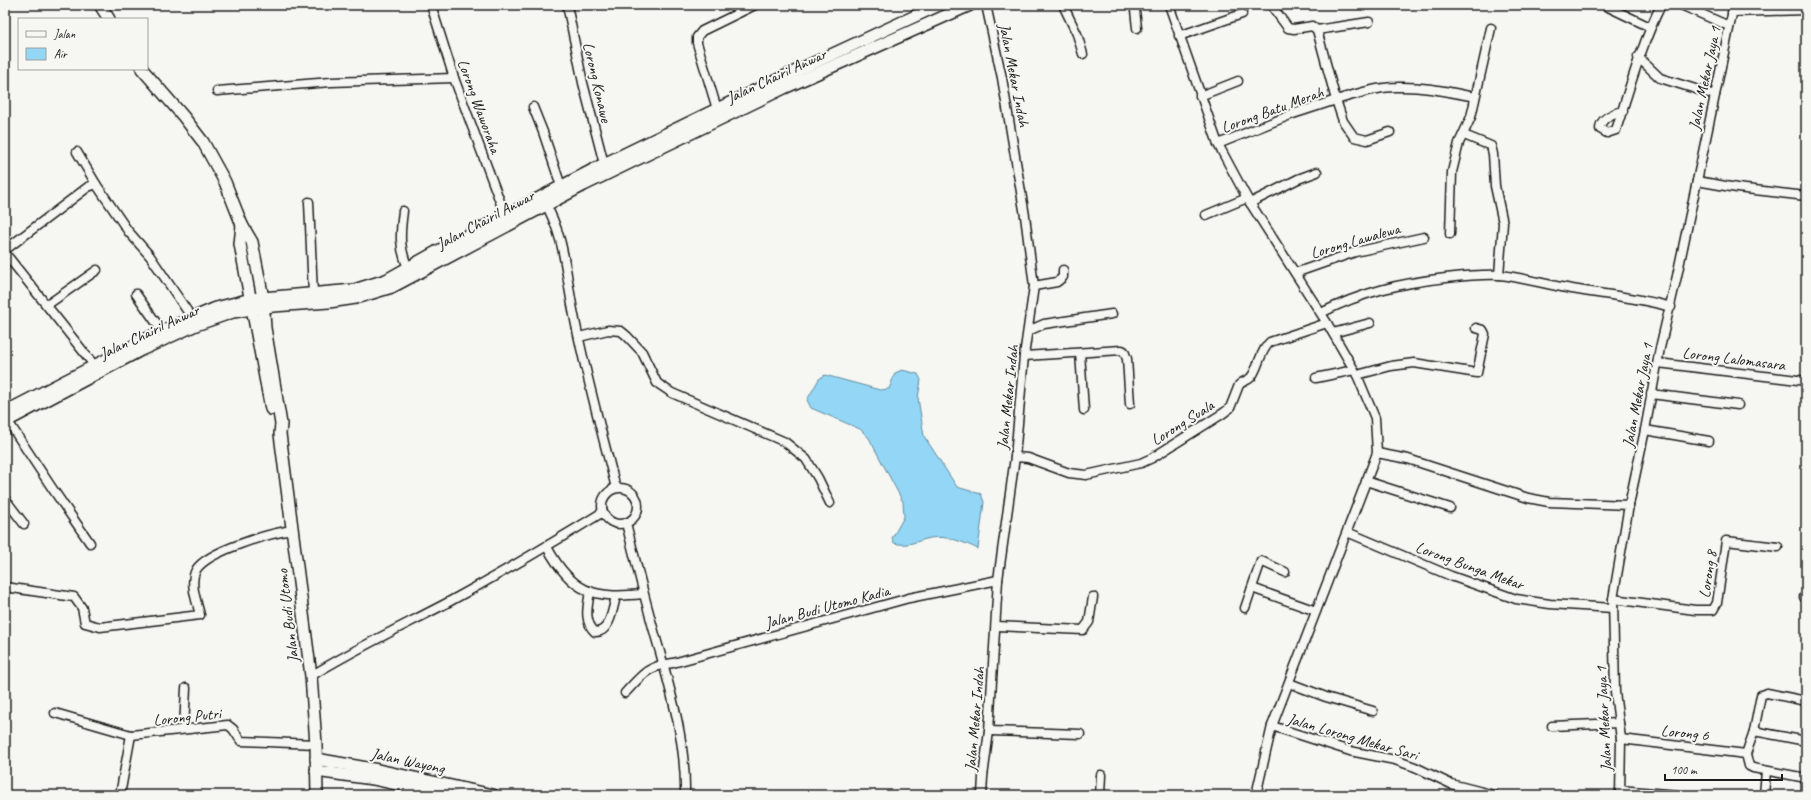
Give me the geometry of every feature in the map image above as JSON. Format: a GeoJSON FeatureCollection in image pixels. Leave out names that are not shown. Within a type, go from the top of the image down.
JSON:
{"type":"FeatureCollection","features":[{"type":"Feature","properties":{"kind":"main road"},"geometry":{"type":"LineString","coordinates":[[100,5],[108,18]]}},
{"type":"Feature","properties":{"kind":"main road","name":"Jalan Chairil Anwar"},"geometry":{"type":"LineString","coordinates":[[55,390],[182,330],[258,303],[329,302],[374,294],[392,287],[544,201],[561,186],[718,109],[939,5]]}},
{"type":"Feature","properties":{"kind":"main road","name":"Jalan Chairil Anwar"},"geometry":{"type":"LineString","coordinates":[[6,418],[55,390],[94,365],[162,331],[216,308],[313,294],[363,289],[386,280],[505,215],[584,185],[784,88],[970,5]]}},
{"type":"Feature","properties":{"kind":"main road"},"geometry":{"type":"LineString","coordinates":[[898,24],[904,35]]}},
{"type":"Feature","properties":{"kind":"main road","name":"Jalan Budi Utomo"},"geometry":{"type":"LineString","coordinates":[[143,70],[179,111],[203,142],[225,182],[242,225],[240,244],[258,303],[272,416],[275,426],[280,434],[311,676],[316,744],[317,795]]}},
{"type":"Feature","properties":{"kind":"main road","name":"Jalan Wayong"},"geometry":{"type":"LineString","coordinates":[[316,759],[378,770],[493,795]]}},
{"type":"Feature","properties":{"kind":"main road","name":"Jalan Wayong"},"geometry":{"type":"LineString","coordinates":[[316,771],[373,779],[446,795]]}},
{"type":"Feature","properties":{"kind":"street","name":"Lorong Waworaha"},"geometry":{"type":"LineString","coordinates":[[431,5],[454,78],[505,215]]}},
{"type":"Feature","properties":{"kind":"street","name":"Lorong Konawe"},"geometry":{"type":"LineString","coordinates":[[567,5],[583,83],[604,164]]}},
{"type":"Feature","properties":{"kind":"street"},"geometry":{"type":"LineString","coordinates":[[718,109],[696,43],[697,37],[702,31],[753,5]]}},
{"type":"Feature","properties":{"kind":"street","name":"Jalan Mekar Indah"},"geometry":{"type":"LineString","coordinates":[[982,795],[989,731],[997,626],[998,580],[1015,457],[1024,356],[1034,286],[1025,216],[1002,78],[986,5]]}},
{"type":"Feature","properties":{"kind":"street"},"geometry":{"type":"LineString","coordinates":[[1063,5],[1077,34],[1083,54]]}},
{"type":"Feature","properties":{"kind":"street"},"geometry":{"type":"LineString","coordinates":[[1137,28],[1135,10],[1138,5]]}},
{"type":"Feature","properties":{"kind":"street"},"geometry":{"type":"LineString","coordinates":[[1169,5],[1218,144],[1248,201],[1327,322],[1356,373],[1375,418],[1377,436],[1377,453],[1272,726],[1256,795]]}},
{"type":"Feature","properties":{"kind":"street"},"geometry":{"type":"LineString","coordinates":[[1271,5],[1288,28],[1294,29],[1312,26],[1317,30],[1336,100]]}},
{"type":"Feature","properties":{"kind":"street"},"geometry":{"type":"LineString","coordinates":[[1623,110],[1638,57],[1661,5]]}},
{"type":"Feature","properties":{"kind":"street"},"geometry":{"type":"LineString","coordinates":[[1682,5],[1729,26]]}},
{"type":"Feature","properties":{"kind":"street"},"geometry":{"type":"LineString","coordinates":[[1606,6],[1650,27]]}},
{"type":"Feature","properties":{"kind":"street"},"geometry":{"type":"LineString","coordinates":[[1733,8],[1806,10]]}},
{"type":"Feature","properties":{"kind":"street","name":"Jalan Mekar Jaya 1"},"geometry":{"type":"LineString","coordinates":[[1620,793],[1621,739],[1615,692],[1613,604],[1629,505],[1651,394],[1671,307],[1733,8]]}},
{"type":"Feature","properties":{"kind":"street"},"geometry":{"type":"LineString","coordinates":[[1179,36],[1242,14]]}},
{"type":"Feature","properties":{"kind":"street"},"geometry":{"type":"LineString","coordinates":[[1317,30],[1369,22]]}},
{"type":"Feature","properties":{"kind":"street"},"geometry":{"type":"LineString","coordinates":[[1450,234],[1452,172],[1459,143],[1471,117],[1474,97],[1491,28]]}},
{"type":"Feature","properties":{"kind":"street"},"geometry":{"type":"LineString","coordinates":[[1638,57],[1660,78],[1715,94]]}},
{"type":"Feature","properties":{"kind":"street"},"geometry":{"type":"LineString","coordinates":[[217,91],[331,82],[454,78]]}},
{"type":"Feature","properties":{"kind":"street"},"geometry":{"type":"LineString","coordinates":[[1200,96],[1238,81]]}},
{"type":"Feature","properties":{"kind":"street","name":"Lorong Batu Merah"},"geometry":{"type":"LineString","coordinates":[[1218,144],[1293,114],[1359,93],[1396,86],[1474,97]]}},
{"type":"Feature","properties":{"kind":"street","name":"Lorong Batu Merah"},"geometry":{"type":"LineString","coordinates":[[1336,100],[1343,121],[1354,137],[1367,140],[1390,132]]}},
{"type":"Feature","properties":{"kind":"street"},"geometry":{"type":"LineString","coordinates":[[533,107],[548,145],[561,186]]}},
{"type":"Feature","properties":{"kind":"street"},"geometry":{"type":"LineString","coordinates":[[1464,135],[1491,146],[1495,186],[1503,223],[1499,275]]}},
{"type":"Feature","properties":{"kind":"street"},"geometry":{"type":"LineString","coordinates":[[77,152],[96,184],[128,231],[150,256],[192,318]]}},
{"type":"Feature","properties":{"kind":"street"},"geometry":{"type":"LineString","coordinates":[[1206,215],[1248,201],[1317,172]]}},
{"type":"Feature","properties":{"kind":"street"},"geometry":{"type":"LineString","coordinates":[[1697,181],[1738,188],[1806,196]]}},
{"type":"Feature","properties":{"kind":"street"},"geometry":{"type":"LineString","coordinates":[[94,365],[5,252],[88,187],[96,184]]}},
{"type":"Feature","properties":{"kind":"street"},"geometry":{"type":"LineString","coordinates":[[544,201],[557,227],[561,240],[579,337],[616,488]]}},
{"type":"Feature","properties":{"kind":"street"},"geometry":{"type":"LineString","coordinates":[[309,202],[313,294]]}},
{"type":"Feature","properties":{"kind":"street"},"geometry":{"type":"LineString","coordinates":[[403,211],[400,240],[402,254],[408,268]]}},
{"type":"Feature","properties":{"kind":"street","name":"Lorong Lawalewa"},"geometry":{"type":"LineString","coordinates":[[1295,273],[1355,252],[1424,237]]}},
{"type":"Feature","properties":{"kind":"street"},"geometry":{"type":"LineString","coordinates":[[47,305],[97,270]]}},
{"type":"Feature","properties":{"kind":"street"},"geometry":{"type":"LineString","coordinates":[[1034,286],[1059,281],[1063,277],[1063,270]]}},
{"type":"Feature","properties":{"kind":"street"},"geometry":{"type":"LineString","coordinates":[[1321,313],[1355,298],[1401,284],[1472,274],[1499,275],[1535,280],[1571,289],[1632,297],[1671,307]]}},
{"type":"Feature","properties":{"kind":"street"},"geometry":{"type":"LineString","coordinates":[[136,294],[162,331]]}},
{"type":"Feature","properties":{"kind":"street"},"geometry":{"type":"LineString","coordinates":[[1028,331],[1044,324],[1112,314]]}},
{"type":"Feature","properties":{"kind":"street","name":"Lorong Suala"},"geometry":{"type":"LineString","coordinates":[[1015,457],[1028,458],[1069,473],[1086,475],[1107,472],[1141,463],[1210,422],[1230,408],[1239,385],[1252,376],[1265,347],[1270,342],[1327,322]]}},
{"type":"Feature","properties":{"kind":"street"},"geometry":{"type":"LineString","coordinates":[[1333,333],[1370,323]]}},
{"type":"Feature","properties":{"kind":"street"},"geometry":{"type":"LineString","coordinates":[[1316,378],[1409,364],[1424,364],[1477,373],[1485,334],[1483,330],[1476,328]]}},
{"type":"Feature","properties":{"kind":"street"},"geometry":{"type":"LineString","coordinates":[[579,337],[608,330],[621,331],[642,352],[654,380],[660,386],[672,393],[776,436],[797,450],[806,459],[818,478],[830,503]]}},
{"type":"Feature","properties":{"kind":"street"},"geometry":{"type":"LineString","coordinates":[[1024,356],[1124,351],[1127,363],[1130,404]]}},
{"type":"Feature","properties":{"kind":"street"},"geometry":{"type":"LineString","coordinates":[[1080,353],[1084,410]]}},
{"type":"Feature","properties":{"kind":"street","name":"Lorong Lalomasara"},"geometry":{"type":"LineString","coordinates":[[1658,363],[1806,381]]}},
{"type":"Feature","properties":{"kind":"street"},"geometry":{"type":"LineString","coordinates":[[1651,394],[1738,405]]}},
{"type":"Feature","properties":{"kind":"street"},"geometry":{"type":"LineString","coordinates":[[6,418],[90,543]]}},
{"type":"Feature","properties":{"kind":"street"},"geometry":{"type":"LineString","coordinates":[[1645,430],[1709,441]]}},
{"type":"Feature","properties":{"kind":"street"},"geometry":{"type":"LineString","coordinates":[[1377,453],[1408,459],[1528,498],[1549,502],[1629,505]]}},
{"type":"Feature","properties":{"kind":"street"},"geometry":{"type":"LineString","coordinates":[[1366,481],[1450,508]]}},
{"type":"Feature","properties":{"kind":"street"},"geometry":{"type":"LineString","coordinates":[[622,488],[629,490],[634,494],[637,501],[638,510],[634,518],[626,523],[619,524],[612,522],[603,512],[602,500],[610,490],[622,488]]}},
{"type":"Feature","properties":{"kind":"street"},"geometry":{"type":"LineString","coordinates":[[5,499],[24,524]]}},
{"type":"Feature","properties":{"kind":"street"},"geometry":{"type":"LineString","coordinates":[[311,676],[353,650],[444,604],[547,547],[603,512]]}},
{"type":"Feature","properties":{"kind":"street"},"geometry":{"type":"LineString","coordinates":[[626,523],[681,733],[685,795]]}},
{"type":"Feature","properties":{"kind":"street"},"geometry":{"type":"LineString","coordinates":[[5,587],[74,597],[82,608],[85,623],[92,626],[100,627],[200,615],[194,588],[194,578],[197,569],[205,561],[252,539],[292,530]]}},
{"type":"Feature","properties":{"kind":"street","name":"Lorong Bunga Mekar"},"geometry":{"type":"LineString","coordinates":[[1347,532],[1451,576],[1516,599],[1550,604],[1613,604]]}},
{"type":"Feature","properties":{"kind":"street","name":"Lorong 8"},"geometry":{"type":"LineString","coordinates":[[1613,604],[1713,610],[1717,603],[1726,541],[1778,547]]}},
{"type":"Feature","properties":{"kind":"street"},"geometry":{"type":"LineString","coordinates":[[547,547],[566,577],[580,587],[590,591],[616,596],[644,594]]}},
{"type":"Feature","properties":{"kind":"street"},"geometry":{"type":"LineString","coordinates":[[1245,608],[1261,561],[1285,572]]}},
{"type":"Feature","properties":{"kind":"street","name":"Jalan Budi Utomo Kadia"},"geometry":{"type":"LineString","coordinates":[[625,693],[644,673],[655,666],[673,663],[909,598],[998,580]]}},
{"type":"Feature","properties":{"kind":"street"},"geometry":{"type":"LineString","coordinates":[[1252,588],[1316,611]]}},
{"type":"Feature","properties":{"kind":"street"},"geometry":{"type":"LineString","coordinates":[[590,591],[587,613],[588,622],[595,632],[600,632],[605,628],[609,621],[616,596]]}},
{"type":"Feature","properties":{"kind":"street"},"geometry":{"type":"LineString","coordinates":[[997,626],[1083,630],[1089,622],[1093,597]]}},
{"type":"Feature","properties":{"kind":"street"},"geometry":{"type":"LineString","coordinates":[[1289,683],[1326,697],[1373,711]]}},
{"type":"Feature","properties":{"kind":"street"},"geometry":{"type":"LineString","coordinates":[[184,729],[186,688]]}},
{"type":"Feature","properties":{"kind":"street"},"geometry":{"type":"LineString","coordinates":[[1806,701],[1763,693],[1759,698],[1754,730],[1746,754],[1749,766],[1766,771],[1806,778]]}},
{"type":"Feature","properties":{"kind":"street","name":"Lorong Putri"},"geometry":{"type":"LineString","coordinates":[[55,713],[131,735],[228,725],[234,729],[241,741],[316,744]]}},
{"type":"Feature","properties":{"kind":"street"},"geometry":{"type":"LineString","coordinates":[[1552,726],[1619,723]]}},
{"type":"Feature","properties":{"kind":"street","name":"Jalan Lorong Mekar Sari"},"geometry":{"type":"LineString","coordinates":[[1272,726],[1350,751],[1402,762],[1451,784],[1494,795]]}},
{"type":"Feature","properties":{"kind":"street"},"geometry":{"type":"LineString","coordinates":[[1754,730],[1806,741]]}},
{"type":"Feature","properties":{"kind":"street"},"geometry":{"type":"LineString","coordinates":[[989,731],[1080,734]]}},
{"type":"Feature","properties":{"kind":"street"},"geometry":{"type":"LineString","coordinates":[[120,795],[131,735]]}},
{"type":"Feature","properties":{"kind":"street","name":"Lorong 6"},"geometry":{"type":"LineString","coordinates":[[1621,739],[1746,754]]}},
{"type":"Feature","properties":{"kind":"street"},"geometry":{"type":"LineString","coordinates":[[1764,795],[1766,771]]}},
{"type":"Feature","properties":{"kind":"street"},"geometry":{"type":"LineString","coordinates":[[1100,795],[1101,775]]}},
{"type":"Feature","properties":{"kind":"street"},"geometry":{"type":"LineString","coordinates":[[1620,793],[1678,795]]}},
{"type":"Feature","properties":{"kind":"water"},"geometry":{"type":"Polygon","coordinates":[[[902,370],[918,374],[921,380],[918,398],[924,436],[957,487],[981,494],[984,502],[978,549],[943,537],[930,538],[908,544],[894,543],[892,538],[904,517],[903,502],[869,438],[860,429],[811,408],[807,400],[819,379],[825,375],[880,390],[889,389],[895,373],[902,370]]]}}]}
